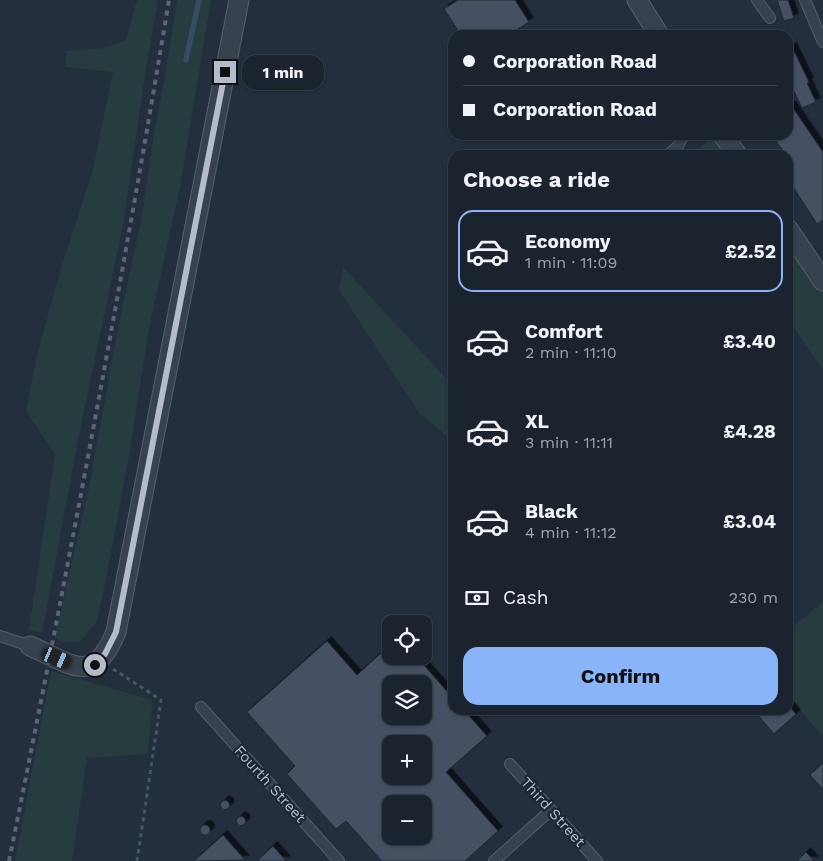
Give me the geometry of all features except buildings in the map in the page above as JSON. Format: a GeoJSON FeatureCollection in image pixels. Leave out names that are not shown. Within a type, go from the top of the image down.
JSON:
{"type":"FeatureCollection","features":[{"type":"Feature","properties":{"kind":"street"},"geometry":{"type":"LineString","coordinates":[[30,646],[77,666],[86,667],[95,665],[100,660],[116,632],[239,0]]}},
{"type":"Feature","properties":{"kind":"street"},"geometry":{"type":"LineString","coordinates":[[637,0],[656,30]]}},
{"type":"Feature","properties":{"kind":"street"},"geometry":{"type":"LineString","coordinates":[[793,236],[823,281]]}},
{"type":"Feature","properties":{"kind":"lane"},"geometry":{"type":"LineString","coordinates":[[757,0],[770,18]]}},
{"type":"Feature","properties":{"kind":"lane"},"geometry":{"type":"LineString","coordinates":[[805,0],[823,42]]}},
{"type":"Feature","properties":{"kind":"lane"},"geometry":{"type":"LineString","coordinates":[[674,150],[681,140]]}},
{"type":"Feature","properties":{"kind":"lane"},"geometry":{"type":"LineString","coordinates":[[0,636],[30,646]]}},
{"type":"Feature","properties":{"kind":"lane","name":"Fourth Street"},"geometry":{"type":"LineString","coordinates":[[201,707],[339,861]]}},
{"type":"Feature","properties":{"kind":"lane","name":"Third Street"},"geometry":{"type":"LineString","coordinates":[[510,764],[597,861]]}},
{"type":"Feature","properties":{"kind":"lane"},"geometry":{"type":"LineString","coordinates":[[494,861],[551,810]]}},
{"type":"Feature","properties":{"kind":"path"},"geometry":{"type":"LineString","coordinates":[[100,660],[161,700],[137,861]]}},
{"type":"Feature","properties":{"kind":"green space"},"geometry":{"type":"Polygon","coordinates":[[[137,0],[158,0],[123,226],[79,435],[42,633],[29,630],[55,454],[26,411],[36,359],[61,268],[92,173],[113,72],[65,67],[67,51],[103,48],[126,40],[137,0]]]}},
{"type":"Feature","properties":{"kind":"green space"},"geometry":{"type":"Polygon","coordinates":[[[177,0],[211,0],[180,188],[149,328],[129,456],[97,621],[80,642],[63,642],[55,638],[89,487],[119,323],[141,221],[177,0]]]}},
{"type":"Feature","properties":{"kind":"green space"},"geometry":{"type":"Polygon","coordinates":[[[708,140],[726,140],[734,150],[698,150],[708,140]]]}},
{"type":"Feature","properties":{"kind":"green space"},"geometry":{"type":"Polygon","coordinates":[[[793,236],[823,281],[823,370],[793,326],[793,236]]]}},
{"type":"Feature","properties":{"kind":"green space"},"geometry":{"type":"Polygon","coordinates":[[[343,267],[448,381],[448,437],[420,414],[339,290],[343,267]]]}},
{"type":"Feature","properties":{"kind":"green space"},"geometry":{"type":"Polygon","coordinates":[[[823,602],[823,737],[793,701],[793,627],[823,602]]]}},
{"type":"Feature","properties":{"kind":"green space"},"geometry":{"type":"Polygon","coordinates":[[[51,671],[152,700],[148,754],[87,758],[72,861],[15,861],[51,671]]]}},
{"type":"Feature","properties":{"kind":"waterway"},"geometry":{"type":"LineString","coordinates":[[186,60],[199,0]]}},
{"type":"Feature","properties":{"kind":"railway"},"geometry":{"type":"LineString","coordinates":[[9,861],[93,431],[169,0]]}},
{"type":"Feature","properties":{"kind":"route"},"geometry":{"type":"LineString","coordinates":[[95,665],[105,654],[116,632],[225,72]]}}]}
